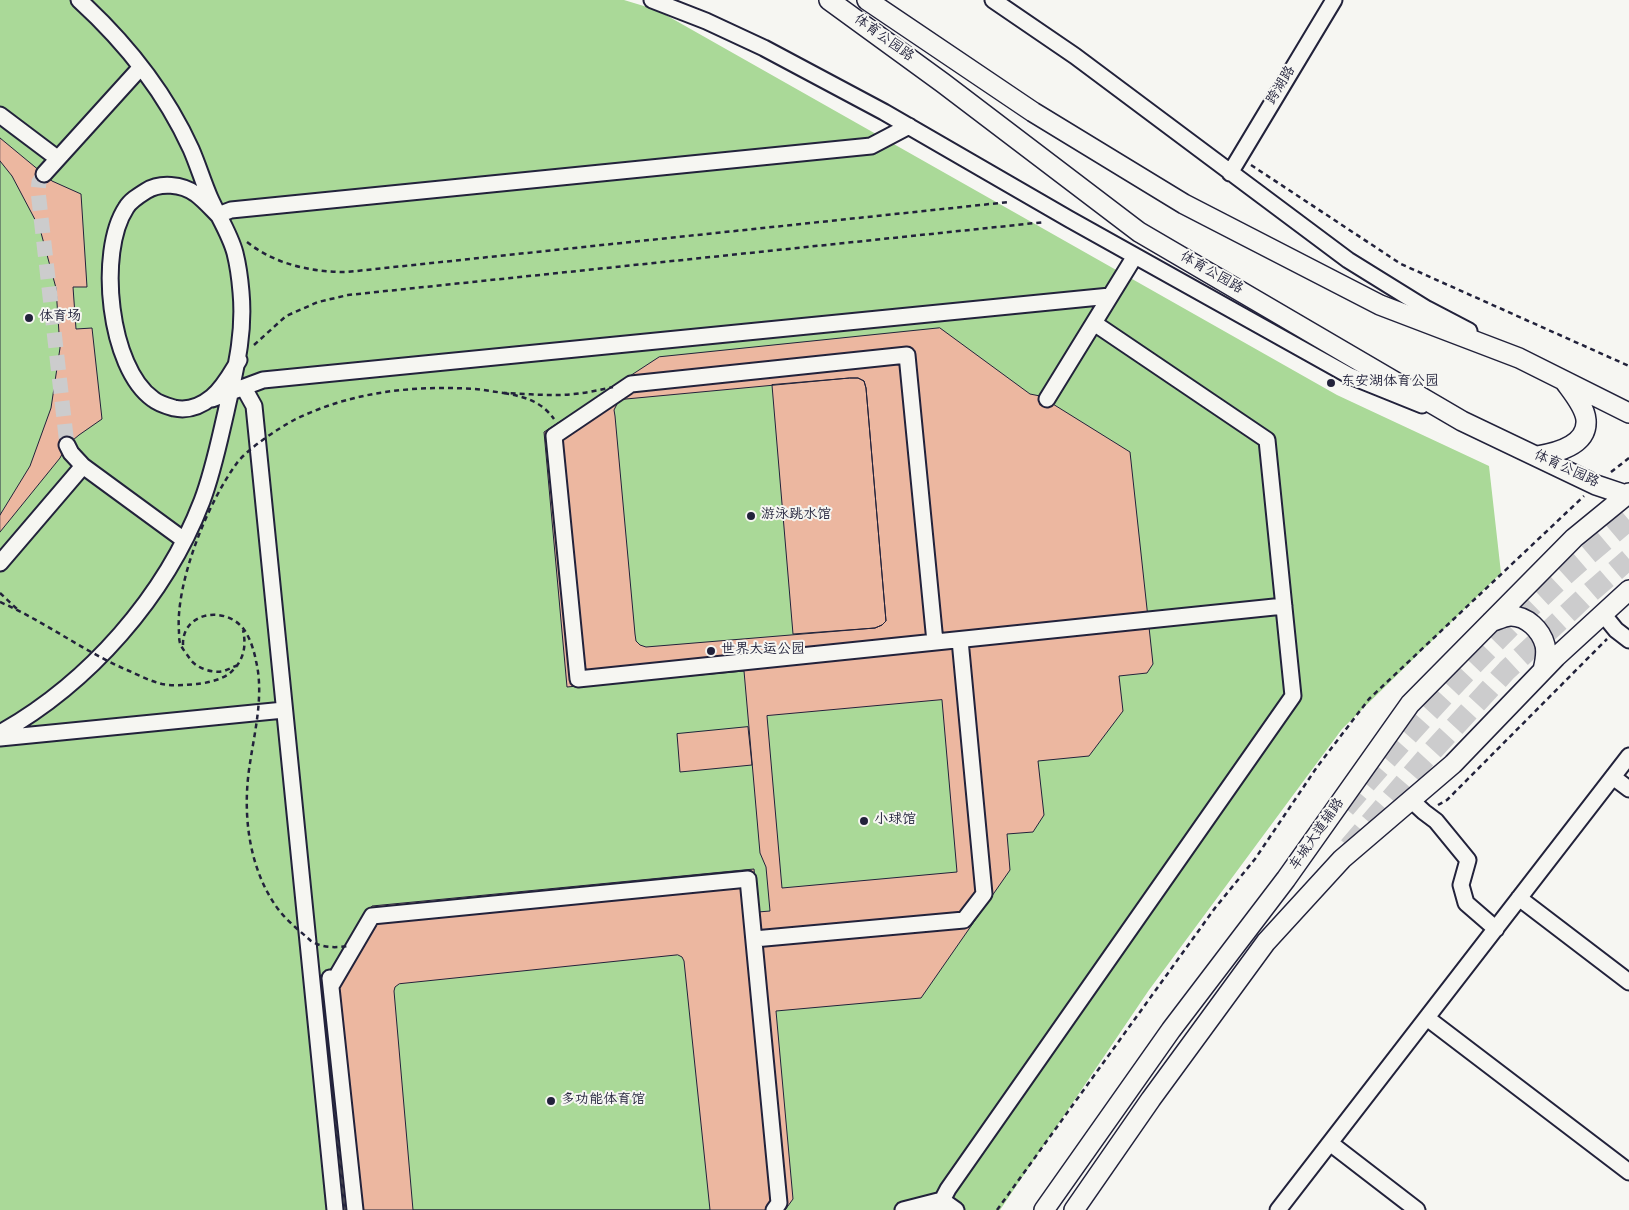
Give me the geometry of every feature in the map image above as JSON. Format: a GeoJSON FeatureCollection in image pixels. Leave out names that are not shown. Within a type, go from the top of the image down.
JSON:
{"type":"FeatureCollection","features":[{"type":"Feature","properties":{"kind":"main road","name":"体育公园路"},"geometry":{"type":"LineString","coordinates":[[829,0],[951,89],[1139,232],[1462,421],[1596,484],[1628,495]]}},
{"type":"Feature","properties":{"kind":"main road","name":"体育公园路"},"geometry":{"type":"LineString","coordinates":[[866,0],[1032,112],[1184,204],[1380,305],[1519,358],[1629,413]]}},
{"type":"Feature","properties":{"kind":"main road"},"geometry":{"type":"LineString","coordinates":[[1536,456],[1558,452],[1577,442],[1584,431],[1586,420],[1582,409],[1565,382]]}},
{"type":"Feature","properties":{"kind":"main road","name":"车城大道辅路"},"geometry":{"type":"LineString","coordinates":[[1044,1210],[1171,1030],[1286,879],[1410,704],[1574,538],[1628,495]]}},
{"type":"Feature","properties":{"kind":"main road","name":"车城大道辅路"},"geometry":{"type":"LineString","coordinates":[[1074,1210],[1151,1099],[1266,942],[1342,860],[1417,806],[1453,764],[1543,670],[1629,590]]}},
{"type":"Feature","properties":{"kind":"main road"},"geometry":{"type":"LineString","coordinates":[[1490,623],[1510,616],[1524,618],[1533,624],[1545,644],[1546,656],[1543,670]]}},
{"type":"Feature","properties":{"kind":"street"},"geometry":{"type":"LineString","coordinates":[[0,733],[46,704],[86,671],[122,634],[154,592],[184,540],[202,501],[218,452],[225,415],[237,390],[242,328],[241,292],[235,252],[191,149],[166,103],[142,67],[103,22],[79,0]]}},
{"type":"Feature","properties":{"kind":"street"},"geometry":{"type":"LineString","coordinates":[[652,0],[706,21],[764,48],[909,126],[1069,219],[1350,376],[1462,421]]}},
{"type":"Feature","properties":{"kind":"street"},"geometry":{"type":"LineString","coordinates":[[993,0],[1075,56],[1348,260],[1427,309],[1519,358]]}},
{"type":"Feature","properties":{"kind":"street","name":"跨湖路"},"geometry":{"type":"LineString","coordinates":[[1230,173],[1334,0]]}},
{"type":"Feature","properties":{"kind":"street"},"geometry":{"type":"LineString","coordinates":[[44,174],[142,67]]}},
{"type":"Feature","properties":{"kind":"street"},"geometry":{"type":"LineString","coordinates":[[0,115],[57,158]]}},
{"type":"Feature","properties":{"kind":"street"},"geometry":{"type":"LineString","coordinates":[[218,215],[231,210],[871,146],[909,126]]}},
{"type":"Feature","properties":{"kind":"street"},"geometry":{"type":"LineString","coordinates":[[218,215],[195,194],[184,188],[167,185],[152,188],[138,196],[126,208],[117,228],[110,253],[110,286],[114,320],[120,348],[129,369],[143,390],[153,400],[166,406],[181,410],[196,407],[212,397],[224,384],[239,360]]}},
{"type":"Feature","properties":{"kind":"street"},"geometry":{"type":"LineString","coordinates":[[1046,399],[1135,256]]}},
{"type":"Feature","properties":{"kind":"street"},"geometry":{"type":"LineString","coordinates":[[207,400],[263,380],[1110,296]]}},
{"type":"Feature","properties":{"kind":"street"},"geometry":{"type":"LineString","coordinates":[[940,1205],[954,1181],[1293,696],[1267,440],[1094,323]]}},
{"type":"Feature","properties":{"kind":"street"},"geometry":{"type":"LineString","coordinates":[[936,642],[907,355],[631,384],[554,436],[578,679],[960,640],[1284,606]]}},
{"type":"Feature","properties":{"kind":"street"},"geometry":{"type":"LineString","coordinates":[[237,390],[254,406],[334,1210]]}},
{"type":"Feature","properties":{"kind":"street"},"geometry":{"type":"LineString","coordinates":[[207,400],[220,402],[224,406],[225,415]]}},
{"type":"Feature","properties":{"kind":"street"},"geometry":{"type":"LineString","coordinates":[[67,445],[71,453],[83,466],[184,540]]}},
{"type":"Feature","properties":{"kind":"street"},"geometry":{"type":"LineString","coordinates":[[0,563],[83,466]]}},
{"type":"Feature","properties":{"kind":"street"},"geometry":{"type":"LineString","coordinates":[[1603,614],[1616,630],[1629,640]]}},
{"type":"Feature","properties":{"kind":"street"},"geometry":{"type":"LineString","coordinates":[[754,939],[964,920],[984,894],[960,640]]}},
{"type":"Feature","properties":{"kind":"street"},"geometry":{"type":"LineString","coordinates":[[0,738],[284,710]]}},
{"type":"Feature","properties":{"kind":"street"},"geometry":{"type":"LineString","coordinates":[[1278,1210],[1629,756]]}},
{"type":"Feature","properties":{"kind":"street"},"geometry":{"type":"LineString","coordinates":[[1613,777],[1629,789]]}},
{"type":"Feature","properties":{"kind":"street"},"geometry":{"type":"LineString","coordinates":[[1417,806],[1436,820],[1468,860],[1461,885],[1466,903],[1496,929]]}},
{"type":"Feature","properties":{"kind":"street"},"geometry":{"type":"LineString","coordinates":[[355,1210],[331,980],[372,916],[748,878],[779,1203],[774,1210]]}},
{"type":"Feature","properties":{"kind":"street"},"geometry":{"type":"LineString","coordinates":[[1519,898],[1629,982]]}},
{"type":"Feature","properties":{"kind":"street"},"geometry":{"type":"LineString","coordinates":[[1427,1018],[1629,1172]]}},
{"type":"Feature","properties":{"kind":"street"},"geometry":{"type":"LineString","coordinates":[[1330,1143],[1417,1210]]}},
{"type":"Feature","properties":{"kind":"street"},"geometry":{"type":"LineString","coordinates":[[903,1210],[940,1205],[956,1210]]}},
{"type":"Feature","properties":{"kind":"path"},"geometry":{"type":"LineString","coordinates":[[1240,157],[1401,264],[1629,366]]}},
{"type":"Feature","properties":{"kind":"path"},"geometry":{"type":"LineString","coordinates":[[243,238],[249,244],[298,268],[324,272],[347,272],[1035,199]]}},
{"type":"Feature","properties":{"kind":"path"},"geometry":{"type":"LineString","coordinates":[[239,360],[286,316],[318,302],[348,295],[1069,219]]}},
{"type":"Feature","properties":{"kind":"path"},"geometry":{"type":"LineString","coordinates":[[504,393],[580,394],[613,387]]}},
{"type":"Feature","properties":{"kind":"path"},"geometry":{"type":"LineString","coordinates":[[238,665],[222,672],[210,671],[193,663],[180,643],[178,622],[181,599],[198,537],[230,472],[239,460],[267,438],[293,420],[346,399],[408,389],[476,389],[527,397],[550,414],[557,423]]}},
{"type":"Feature","properties":{"kind":"path"},"geometry":{"type":"LineString","coordinates":[[996,1210],[1215,908],[1255,858],[1317,767],[1369,700],[1596,484],[1629,458]]}},
{"type":"Feature","properties":{"kind":"path"},"geometry":{"type":"LineString","coordinates":[[0,593],[17,609]]}},
{"type":"Feature","properties":{"kind":"path"},"geometry":{"type":"LineString","coordinates":[[0,602],[17,609],[104,660],[164,684],[204,684],[226,676],[238,665],[243,656],[245,648],[242,626]]}},
{"type":"Feature","properties":{"kind":"path"},"geometry":{"type":"LineString","coordinates":[[183,647],[182,639],[187,629],[194,620],[207,615],[218,614],[227,616],[242,626],[250,642],[259,680],[258,720],[246,790],[247,816],[256,864],[266,890],[279,910],[311,941],[316,945],[326,947],[338,948],[348,946]]}},
{"type":"Feature","properties":{"kind":"path"},"geometry":{"type":"LineString","coordinates":[[1417,806],[1447,800],[1616,630]]}},
{"type":"Feature","properties":{"kind":"green space","name":"世界大运公园"},"geometry":{"type":"Polygon","coordinates":[[[0,0],[624,0],[657,10],[1337,395],[1489,466],[1501,573],[1342,729],[1149,990],[1000,1210],[0,1210],[0,0]]]}},
{"type":"Feature","properties":{"kind":"building"},"geometry":{"type":"Polygon","coordinates":[[[0,138],[52,181],[81,194],[87,287],[73,287],[76,329],[92,328],[102,419],[67,445],[60,458],[0,532],[0,138]]]}},
{"type":"Feature","properties":{"kind":"building","name":"体育场"},"geometry":{"type":"Polygon","coordinates":[[[0,161],[12,176],[40,229],[56,288],[60,348],[51,408],[30,466],[0,515],[0,161]]]}},
{"type":"Feature","properties":{"kind":"building"},"geometry":{"type":"Polygon","coordinates":[[[940,328],[1030,394],[1040,396],[1130,452],[1153,664],[1147,673],[1119,676],[1123,711],[1089,756],[1038,761],[1044,815],[1033,832],[1007,834],[1010,870],[921,998],[776,1011],[793,1199],[785,1210],[345,1210],[322,988],[372,906],[754,869],[758,912],[770,911],[766,867],[760,853],[744,671],[567,687],[544,432],[659,357],[940,328]]]}},
{"type":"Feature","properties":{"kind":"building","name":"游泳跳水馆"},"geometry":{"type":"Polygon","coordinates":[[[858,378],[864,381],[866,388],[886,621],[875,628],[646,647],[640,645],[636,641],[635,634],[614,410],[619,400],[858,378]]]}},
{"type":"Feature","properties":{"kind":"building"},"geometry":{"type":"Polygon","coordinates":[[[858,378],[864,381],[866,388],[886,621],[875,628],[793,634],[772,385],[858,378]]]}},
{"type":"Feature","properties":{"kind":"building","name":"小球馆"},"geometry":{"type":"Polygon","coordinates":[[[942,700],[957,872],[782,888],[767,716],[942,700]]]}},
{"type":"Feature","properties":{"kind":"building"},"geometry":{"type":"Polygon","coordinates":[[[748,727],[752,765],[680,772],[677,734],[748,727]]]}},
{"type":"Feature","properties":{"kind":"building","name":"多功能体育馆"},"geometry":{"type":"Polygon","coordinates":[[[678,955],[684,961],[710,1210],[413,1210],[395,987],[399,984],[678,955]]]}},
{"type":"Feature","properties":{"kind":"tunnel"},"geometry":{"type":"LineString","coordinates":[[44,174],[39,182],[38,191],[67,445]]}},
{"type":"Feature","properties":{"kind":"tunnel"},"geometry":{"type":"LineString","coordinates":[[1345,808],[1424,718],[1507,630],[1565,575],[1629,520]]}},
{"type":"Feature","properties":{"kind":"tunnel"},"geometry":{"type":"LineString","coordinates":[[1349,847],[1425,759],[1507,670],[1585,597],[1629,559]]}},
{"type":"Feature","properties":{"kind":"place","name":"体育场"},"geometry":{"type":"Point","coordinates":[29,318]}},
{"type":"Feature","properties":{"kind":"place","name":"东安湖体育公园"},"geometry":{"type":"Point","coordinates":[1331,383]}},
{"type":"Feature","properties":{"kind":"place","name":"游泳跳水馆"},"geometry":{"type":"Point","coordinates":[751,516]}},
{"type":"Feature","properties":{"kind":"place","name":"世界大运公园"},"geometry":{"type":"Point","coordinates":[711,651]}},
{"type":"Feature","properties":{"kind":"place","name":"小球馆"},"geometry":{"type":"Point","coordinates":[864,821]}},
{"type":"Feature","properties":{"kind":"place","name":"多功能体育馆"},"geometry":{"type":"Point","coordinates":[551,1101]}}]}
